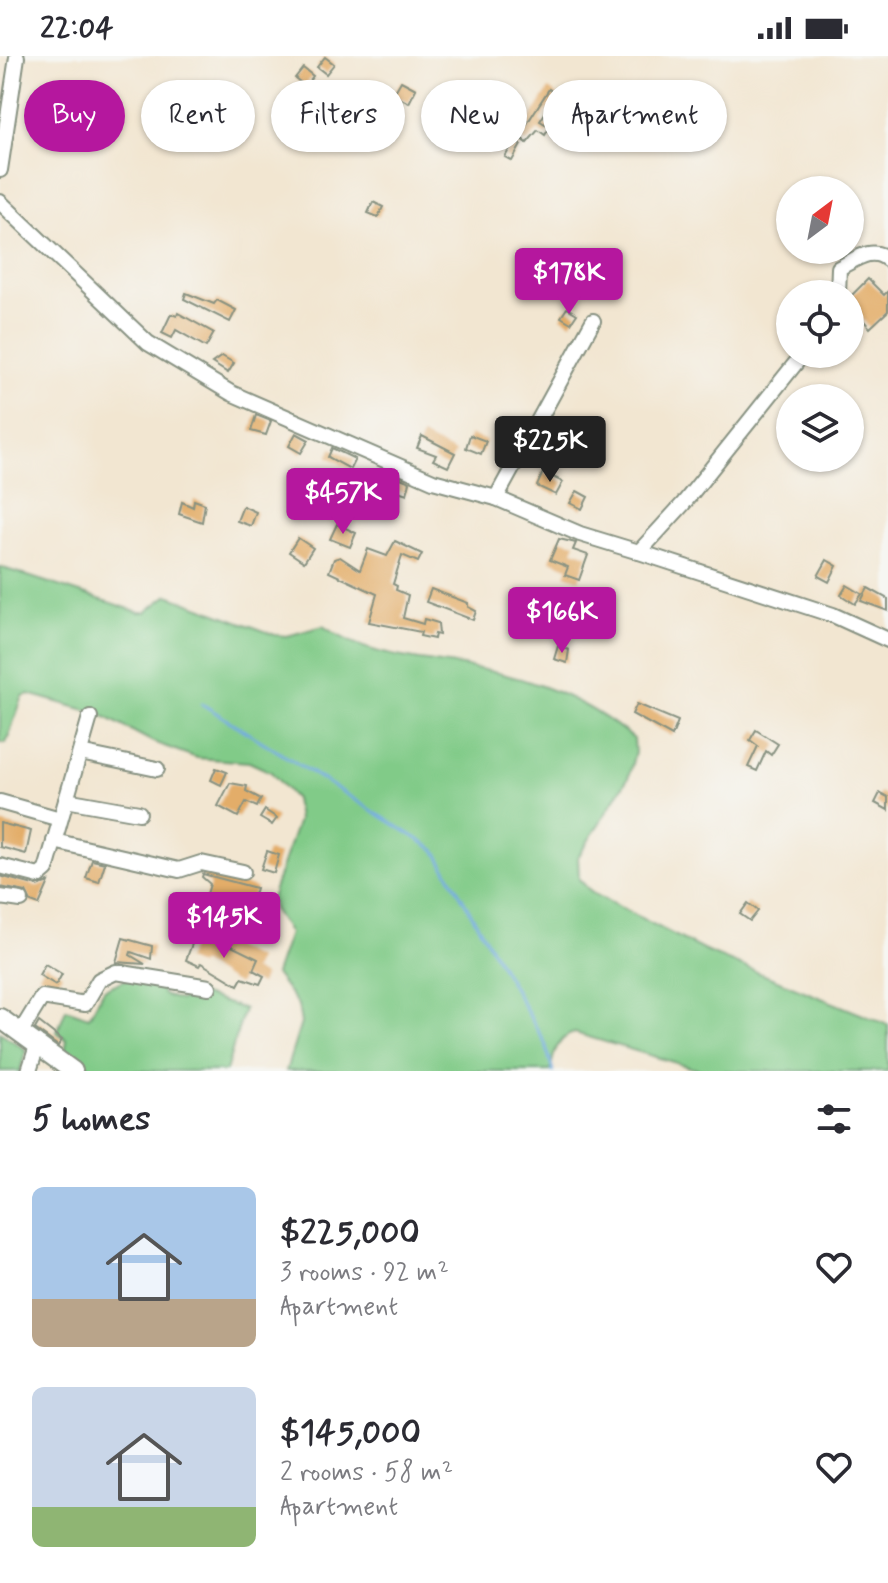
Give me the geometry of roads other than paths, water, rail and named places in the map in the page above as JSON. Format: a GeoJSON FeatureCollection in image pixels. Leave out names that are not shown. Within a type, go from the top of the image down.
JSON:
{"type":"FeatureCollection","features":[{"type":"Feature","properties":{"kind":"main road"},"geometry":{"type":"LineString","coordinates":[[0,1018],[73,1071]]}},
{"type":"Feature","properties":{"kind":"street"},"geometry":{"type":"LineString","coordinates":[[0,170],[17,57]]}},
{"type":"Feature","properties":{"kind":"street"},"geometry":{"type":"LineString","coordinates":[[0,202],[148,343],[231,393],[433,481],[496,498],[580,534],[833,615],[888,640]]}},
{"type":"Feature","properties":{"kind":"street"},"geometry":{"type":"LineString","coordinates":[[839,280],[839,268],[867,253],[882,254],[888,260]]}},
{"type":"Feature","properties":{"kind":"street"},"geometry":{"type":"LineString","coordinates":[[496,498],[593,321]]}},
{"type":"Feature","properties":{"kind":"street"},"geometry":{"type":"LineString","coordinates":[[639,552],[683,504],[792,368]]}},
{"type":"Feature","properties":{"kind":"street"},"geometry":{"type":"LineString","coordinates":[[0,866],[43,875],[90,717]]}},
{"type":"Feature","properties":{"kind":"street"},"geometry":{"type":"LineString","coordinates":[[80,753],[157,769]]}},
{"type":"Feature","properties":{"kind":"street"},"geometry":{"type":"LineString","coordinates":[[66,800],[139,813]]}},
{"type":"Feature","properties":{"kind":"street"},"geometry":{"type":"LineString","coordinates":[[0,802],[60,819]]}},
{"type":"Feature","properties":{"kind":"street"},"geometry":{"type":"LineString","coordinates":[[54,841],[179,870],[201,863],[243,872]]}},
{"type":"Feature","properties":{"kind":"street"},"geometry":{"type":"LineString","coordinates":[[0,897],[21,900]]}},
{"type":"Feature","properties":{"kind":"street"},"geometry":{"type":"LineString","coordinates":[[20,1033],[42,997],[85,1004],[99,980],[116,972],[209,987]]}},
{"type":"Feature","properties":{"kind":"street"},"geometry":{"type":"LineString","coordinates":[[29,1071],[37,1046]]}},
{"type":"Feature","properties":{"kind":"waterway"},"geometry":{"type":"LineString","coordinates":[[202,704],[435,850],[545,1043],[553,1071]]}}]}
